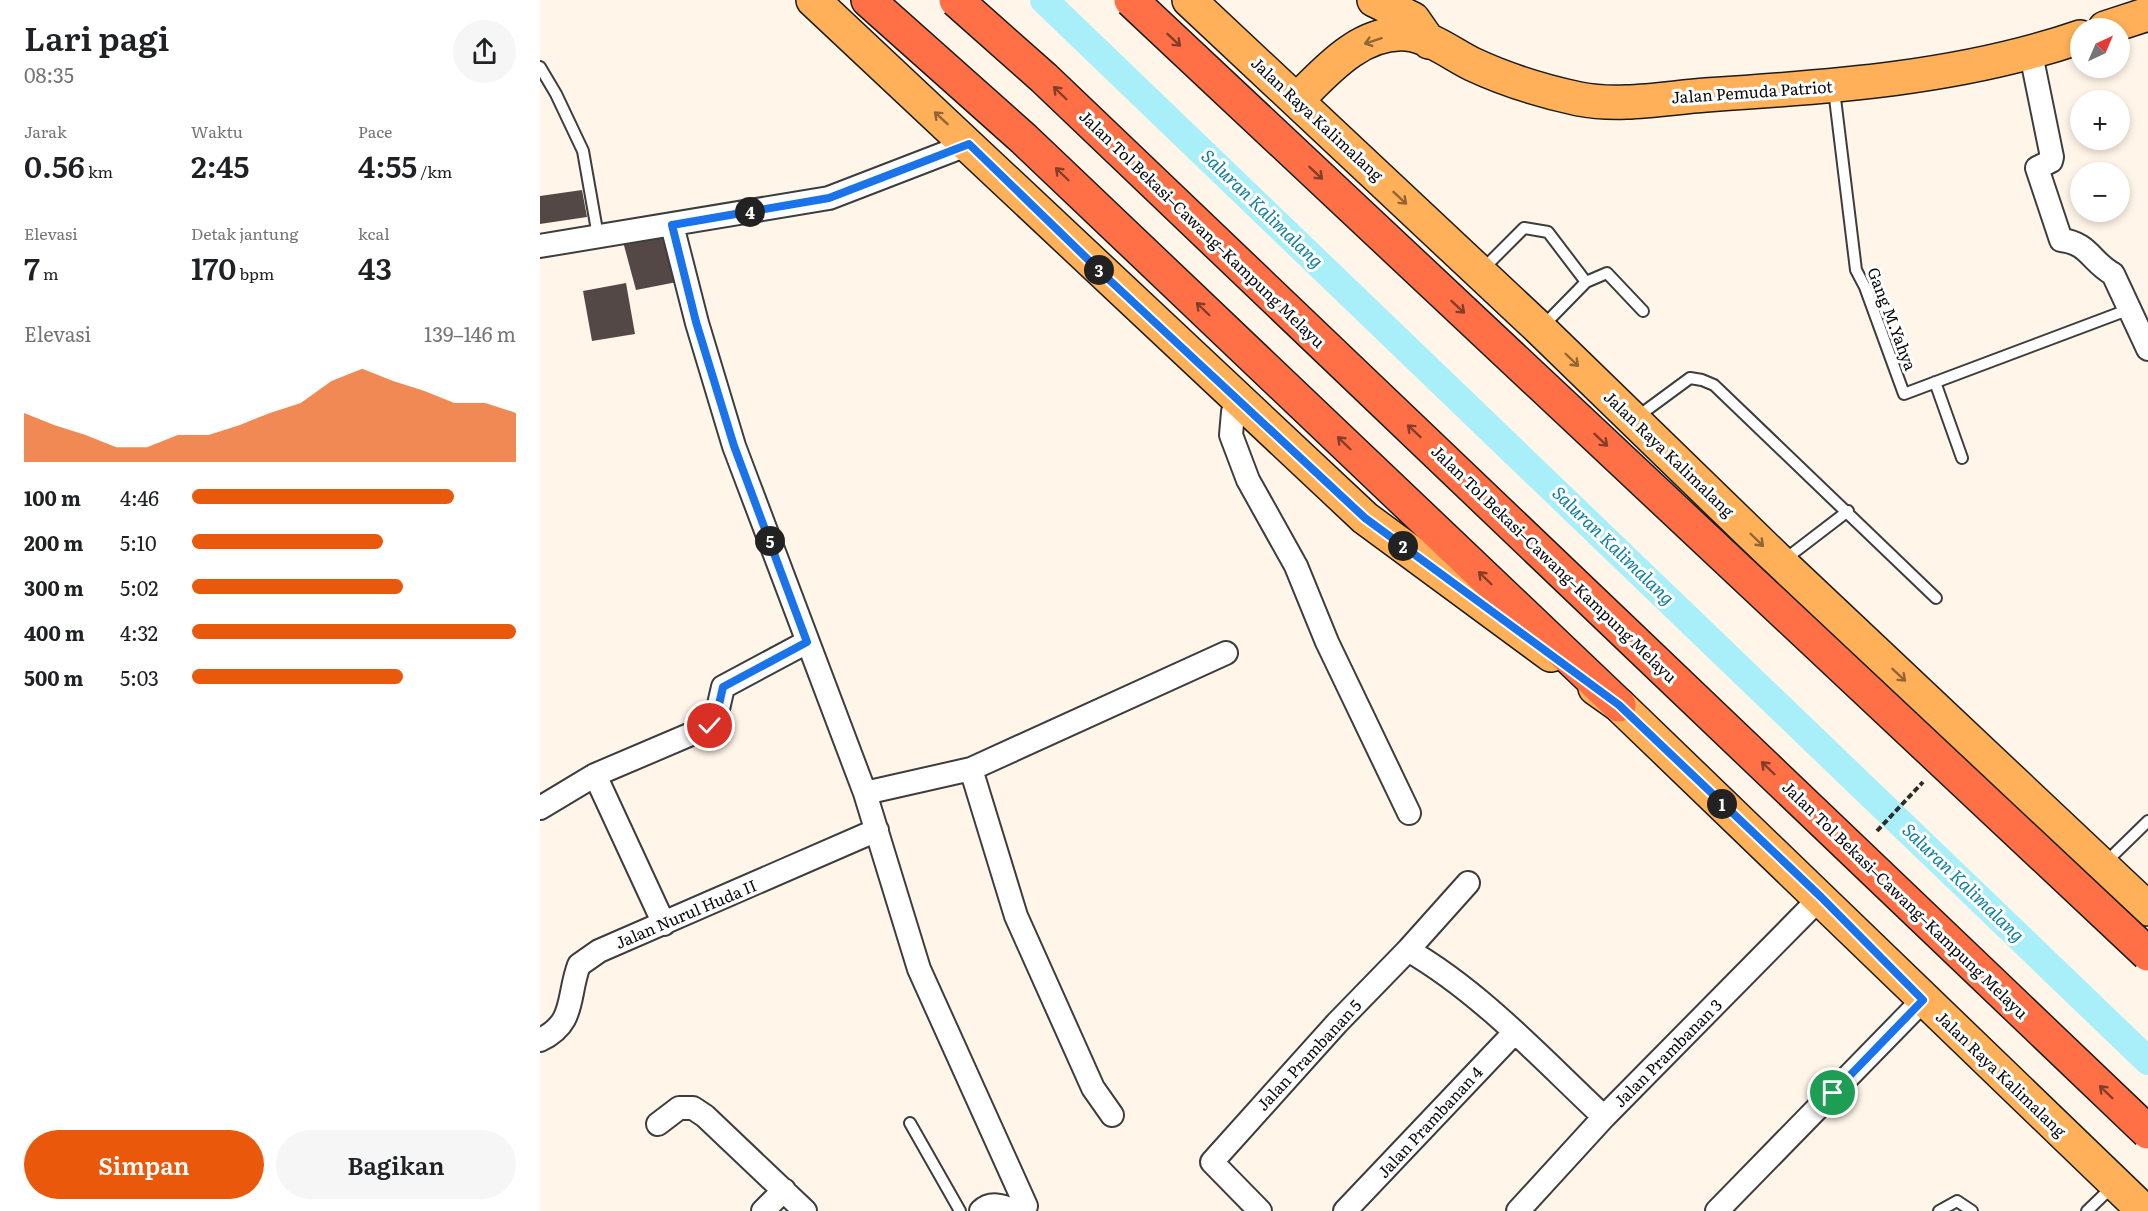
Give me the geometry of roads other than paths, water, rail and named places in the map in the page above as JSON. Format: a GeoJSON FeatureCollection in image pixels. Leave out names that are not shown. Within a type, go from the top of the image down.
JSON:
{"type":"FeatureCollection","features":[{"type":"Feature","properties":{"kind":"highway"},"geometry":{"type":"LineString","coordinates":[[868,0],[1024,139],[1619,705]]}},
{"type":"Feature","properties":{"kind":"highway","name":"Jalan Tol Bekasi–Cawang–Kampung Melayu"},"geometry":{"type":"LineString","coordinates":[[956,0],[1052,86],[2148,1132]]}},
{"type":"Feature","properties":{"kind":"highway"},"geometry":{"type":"LineString","coordinates":[[1131,0],[2148,954]]}},
{"type":"Feature","properties":{"kind":"main road","name":"Jalan Raya Kalimalang"},"geometry":{"type":"LineString","coordinates":[[813,0],[1365,518],[1619,705],[1821,897],[2107,1192],[2144,1211]]}},
{"type":"Feature","properties":{"kind":"main road","name":"Jalan Raya Kalimalang"},"geometry":{"type":"LineString","coordinates":[[1189,0],[1540,329],[1781,563],[2148,909]]}},
{"type":"Feature","properties":{"kind":"main road","name":"Jalan Pemuda Patriot"},"geometry":{"type":"LineString","coordinates":[[1374,0],[1507,78],[1539,90],[1582,99],[1634,101],[1833,86],[2031,54],[2070,40]]}},
{"type":"Feature","properties":{"kind":"main road"},"geometry":{"type":"LineString","coordinates":[[2130,20],[2148,14]]}},
{"type":"Feature","properties":{"kind":"main road"},"geometry":{"type":"LineString","coordinates":[[1297,100],[1349,51],[1373,39],[1418,24]]}},
{"type":"Feature","properties":{"kind":"street"},"geometry":{"type":"LineString","coordinates":[[2031,54],[2052,157],[2051,161],[2037,168],[2061,240],[2083,246],[2101,268],[2113,274],[2137,313],[2148,349]]}},
{"type":"Feature","properties":{"kind":"street"},"geometry":{"type":"LineString","coordinates":[[540,246],[829,198],[969,144]]}},
{"type":"Feature","properties":{"kind":"street"},"geometry":{"type":"LineString","coordinates":[[672,225],[696,322],[734,446],[865,793],[919,969],[1020,1208]]}},
{"type":"Feature","properties":{"kind":"street"},"geometry":{"type":"LineString","coordinates":[[1239,399],[1233,412],[1231,435],[1248,480],[1296,566],[1327,642],[1409,813]]}},
{"type":"Feature","properties":{"kind":"street"},"geometry":{"type":"LineString","coordinates":[[540,808],[595,775],[710,726],[715,722],[723,687],[807,642]]}},
{"type":"Feature","properties":{"kind":"street"},"geometry":{"type":"LineString","coordinates":[[865,793],[971,769],[1226,653]]}},
{"type":"Feature","properties":{"kind":"street"},"geometry":{"type":"LineString","coordinates":[[971,769],[1016,915],[1093,1088],[1112,1115]]}},
{"type":"Feature","properties":{"kind":"street"},"geometry":{"type":"LineString","coordinates":[[595,775],[664,924]]}},
{"type":"Feature","properties":{"kind":"street","name":"Jalan Nurul Huda II"},"geometry":{"type":"LineString","coordinates":[[540,1040],[553,1034],[567,1014],[579,965],[599,951],[877,830]]}},
{"type":"Feature","properties":{"kind":"street","name":"Jalan Prambanan 5"},"geometry":{"type":"LineString","coordinates":[[1260,1211],[1212,1162],[1337,1023],[1408,950],[1468,883]]}},
{"type":"Feature","properties":{"kind":"street","name":"Jalan Prambanan 3"},"geometry":{"type":"LineString","coordinates":[[1518,1211],[1604,1117],[1821,897]]}},
{"type":"Feature","properties":{"kind":"street"},"geometry":{"type":"LineString","coordinates":[[1408,950],[1440,970],[1515,1032],[1604,1117]]}},
{"type":"Feature","properties":{"kind":"street"},"geometry":{"type":"LineString","coordinates":[[1717,1211],[1923,1000]]}},
{"type":"Feature","properties":{"kind":"street","name":"Jalan Prambanan 4"},"geometry":{"type":"LineString","coordinates":[[1345,1211],[1515,1032]]}},
{"type":"Feature","properties":{"kind":"street"},"geometry":{"type":"LineString","coordinates":[[658,1124],[679,1108],[693,1108],[705,1116],[805,1211]]}},
{"type":"Feature","properties":{"kind":"street"},"geometry":{"type":"LineString","coordinates":[[763,1211],[784,1190]]}},
{"type":"Feature","properties":{"kind":"street"},"geometry":{"type":"LineString","coordinates":[[983,1209],[1003,1205],[1020,1208]]}},
{"type":"Feature","properties":{"kind":"lane"},"geometry":{"type":"LineString","coordinates":[[540,67],[556,94],[583,151],[598,237]]}},
{"type":"Feature","properties":{"kind":"lane","name":"Gang M.Yahya"},"geometry":{"type":"LineString","coordinates":[[1833,86],[1856,270],[1866,287],[1904,394],[2137,313]]}},
{"type":"Feature","properties":{"kind":"lane"},"geometry":{"type":"LineString","coordinates":[[1479,272],[1524,228],[1548,232],[1586,282]]}},
{"type":"Feature","properties":{"kind":"lane"},"geometry":{"type":"LineString","coordinates":[[1540,329],[1586,282],[1607,273],[1642,312]]}},
{"type":"Feature","properties":{"kind":"lane"},"geometry":{"type":"LineString","coordinates":[[1634,419],[1690,378],[1714,385],[1848,511],[1936,598]]}},
{"type":"Feature","properties":{"kind":"lane"},"geometry":{"type":"LineString","coordinates":[[1935,382],[1962,458]]}},
{"type":"Feature","properties":{"kind":"lane"},"geometry":{"type":"LineString","coordinates":[[1781,563],[1848,511]]}},
{"type":"Feature","properties":{"kind":"lane"},"geometry":{"type":"LineString","coordinates":[[2102,866],[2148,821]]}},
{"type":"Feature","properties":{"kind":"lane"},"geometry":{"type":"LineString","coordinates":[[910,1123],[960,1211]]}},
{"type":"Feature","properties":{"kind":"lane"},"geometry":{"type":"LineString","coordinates":[[2087,1211],[2107,1192]]}},
{"type":"Feature","properties":{"kind":"lane"},"geometry":{"type":"LineString","coordinates":[[1939,1211],[1957,1201],[1972,1211]]}},
{"type":"Feature","properties":{"kind":"waterway","name":"Saluran Kalimalang"},"geometry":{"type":"LineString","coordinates":[[1044,0],[2148,1061]]}}]}
